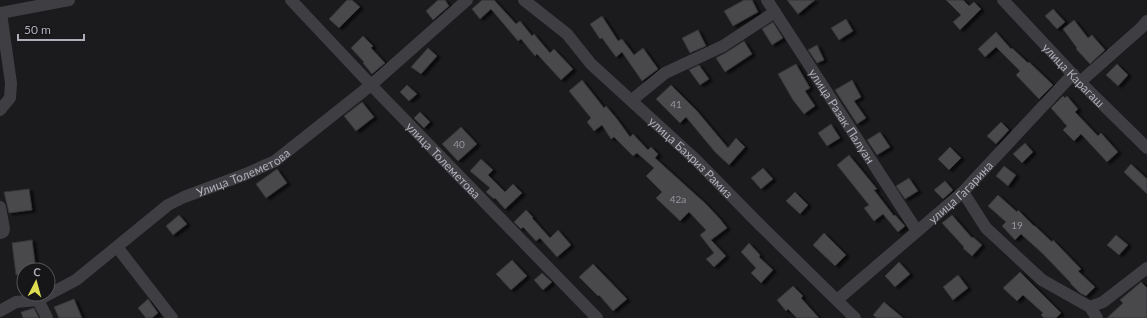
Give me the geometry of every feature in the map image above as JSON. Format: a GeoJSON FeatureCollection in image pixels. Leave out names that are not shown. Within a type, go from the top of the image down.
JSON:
{"type":"FeatureCollection","features":[{"type":"Feature","properties":{"kind":"street"},"geometry":{"type":"LineString","coordinates":[[0,110],[10,98],[11,84],[1,13],[69,0]]}},
{"type":"Feature","properties":{"kind":"street","name":"улица Толеметова"},"geometry":{"type":"LineString","coordinates":[[291,0],[371,85],[597,318]]}},
{"type":"Feature","properties":{"kind":"street","name":"Улица Толеметова"},"geometry":{"type":"LineString","coordinates":[[56,291],[76,280],[168,205],[184,197],[246,174],[275,161],[371,85],[467,0]]}},
{"type":"Feature","properties":{"kind":"street","name":"улица Бахриз Рамиз"},"geometry":{"type":"LineString","coordinates":[[524,0],[567,34],[591,64],[632,100],[695,160],[856,318]]}},
{"type":"Feature","properties":{"kind":"street","name":"улица Разак Палуан"},"geometry":{"type":"LineString","coordinates":[[767,0],[917,231]]}},
{"type":"Feature","properties":{"kind":"street","name":"улица Карагаш"},"geometry":{"type":"LineString","coordinates":[[1003,0],[1077,78],[1147,148]]}},
{"type":"Feature","properties":{"kind":"street"},"geometry":{"type":"LineString","coordinates":[[632,100],[665,73],[723,46],[775,12]]}},
{"type":"Feature","properties":{"kind":"street","name":"улица Гагарина"},"geometry":{"type":"LineString","coordinates":[[837,300],[963,192],[1077,78],[1141,28],[1147,20]]}},
{"type":"Feature","properties":{"kind":"street"},"geometry":{"type":"LineString","coordinates":[[963,192],[986,228],[1042,280],[1090,307],[1097,318]]}},
{"type":"Feature","properties":{"kind":"street"},"geometry":{"type":"LineString","coordinates":[[0,207],[4,229],[3,232],[0,233]]}},
{"type":"Feature","properties":{"kind":"street"},"geometry":{"type":"LineString","coordinates":[[117,247],[172,318]]}},
{"type":"Feature","properties":{"kind":"street"},"geometry":{"type":"LineString","coordinates":[[1090,307],[1103,302],[1147,268]]}},
{"type":"Feature","properties":{"kind":"street","name":"Улица Толеметова"},"geometry":{"type":"LineString","coordinates":[[0,310],[16,302]]}},
{"type":"Feature","properties":{"kind":"street"},"geometry":{"type":"LineString","coordinates":[[39,302],[47,318]]}},
{"type":"Feature","properties":{"kind":"building"},"geometry":{"type":"Polygon","coordinates":[[[347,0],[352,0],[360,7],[339,28],[329,19],[347,0]]]}},
{"type":"Feature","properties":{"kind":"building"},"geometry":{"type":"Polygon","coordinates":[[[438,0],[445,0],[449,6],[433,20],[426,11],[438,0]]]}},
{"type":"Feature","properties":{"kind":"building"},"geometry":{"type":"Polygon","coordinates":[[[482,0],[494,0],[516,24],[520,21],[532,36],[534,34],[550,53],[554,49],[573,69],[561,80],[537,54],[535,56],[521,39],[518,41],[491,9],[480,19],[472,9],[482,0]]]}},
{"type":"Feature","properties":{"kind":"building"},"geometry":{"type":"Polygon","coordinates":[[[744,0],[752,0],[758,12],[733,26],[724,11],[744,0]]]}},
{"type":"Feature","properties":{"kind":"building"},"geometry":{"type":"Polygon","coordinates":[[[787,0],[815,0],[798,14],[787,0]]]}},
{"type":"Feature","properties":{"kind":"building"},"geometry":{"type":"Polygon","coordinates":[[[946,0],[963,0],[969,6],[974,2],[981,9],[960,30],[953,22],[961,15],[946,0]]]}},
{"type":"Feature","properties":{"kind":"building"},"geometry":{"type":"Polygon","coordinates":[[[1053,9],[1065,22],[1057,29],[1045,16],[1053,9]]]}},
{"type":"Feature","properties":{"kind":"building"},"geometry":{"type":"Polygon","coordinates":[[[602,16],[618,41],[622,39],[634,55],[643,48],[658,69],[642,81],[622,52],[616,57],[602,38],[600,39],[590,24],[602,16]]]}},
{"type":"Feature","properties":{"kind":"building"},"geometry":{"type":"Polygon","coordinates":[[[846,19],[853,31],[839,40],[831,28],[846,19]]]}},
{"type":"Feature","properties":{"kind":"building"},"geometry":{"type":"Polygon","coordinates":[[[1074,20],[1088,38],[1092,35],[1105,50],[1090,64],[1076,49],[1077,48],[1063,29],[1074,20]]]}},
{"type":"Feature","properties":{"kind":"building"},"geometry":{"type":"Polygon","coordinates":[[[773,22],[783,38],[772,45],[762,29],[773,22]]]}},
{"type":"Feature","properties":{"kind":"building"},"geometry":{"type":"Polygon","coordinates":[[[698,30],[706,46],[690,53],[682,38],[698,30]]]}},
{"type":"Feature","properties":{"kind":"building"},"geometry":{"type":"Polygon","coordinates":[[[996,32],[1011,49],[1012,48],[1028,63],[1029,62],[1053,85],[1039,99],[1016,75],[1020,71],[996,47],[985,57],[978,49],[996,32]]]}},
{"type":"Feature","properties":{"kind":"building"},"geometry":{"type":"Polygon","coordinates":[[[363,36],[373,46],[371,48],[385,63],[372,74],[363,63],[364,62],[351,48],[363,36]]]}},
{"type":"Feature","properties":{"kind":"building"},"geometry":{"type":"Polygon","coordinates":[[[744,41],[752,54],[725,72],[716,58],[744,41]]]}},
{"type":"Feature","properties":{"kind":"building"},"geometry":{"type":"Polygon","coordinates":[[[817,45],[824,60],[817,63],[808,50],[817,45]]]}},
{"type":"Feature","properties":{"kind":"building"},"geometry":{"type":"Polygon","coordinates":[[[428,48],[437,56],[421,74],[411,67],[428,48]]]}},
{"type":"Feature","properties":{"kind":"building"},"geometry":{"type":"Polygon","coordinates":[[[796,64],[810,88],[805,91],[815,106],[804,114],[793,100],[778,74],[796,64]]]}},
{"type":"Feature","properties":{"kind":"building"},"geometry":{"type":"Polygon","coordinates":[[[1117,64],[1128,75],[1118,86],[1106,75],[1117,64]]]}},
{"type":"Feature","properties":{"kind":"building"},"geometry":{"type":"Polygon","coordinates":[[[699,65],[709,79],[700,85],[689,70],[699,65]]]}},
{"type":"Feature","properties":{"kind":"building"},"geometry":{"type":"Polygon","coordinates":[[[582,80],[604,108],[606,106],[617,119],[630,137],[633,134],[648,150],[651,147],[658,154],[655,158],[706,204],[727,228],[711,240],[726,256],[714,267],[706,259],[714,253],[700,235],[706,230],[689,212],[680,221],[656,198],[662,192],[646,176],[654,168],[637,153],[633,156],[614,137],[611,139],[602,125],[594,131],[587,122],[591,118],[569,91],[582,80]]]}},
{"type":"Feature","properties":{"kind":"building"},"geometry":{"type":"Polygon","coordinates":[[[852,80],[861,97],[854,101],[866,118],[857,124],[835,90],[852,80]]]}},
{"type":"Feature","properties":{"kind":"building"},"geometry":{"type":"Polygon","coordinates":[[[407,85],[417,94],[409,101],[400,92],[407,85]]]}},
{"type":"Feature","properties":{"kind":"building"},"geometry":{"type":"Polygon","coordinates":[[[671,85],[697,111],[728,148],[736,138],[745,147],[729,165],[715,152],[686,117],[680,123],[656,99],[671,85]]]}},
{"type":"Feature","properties":{"kind":"building"},"geometry":{"type":"Polygon","coordinates":[[[1063,96],[1065,98],[1067,96],[1078,109],[1075,112],[1098,136],[1101,133],[1118,152],[1107,162],[1081,134],[1074,141],[1063,130],[1067,126],[1051,108],[1063,96]]]}},
{"type":"Feature","properties":{"kind":"building"},"geometry":{"type":"Polygon","coordinates":[[[362,102],[374,117],[356,131],[344,116],[362,102]]]}},
{"type":"Feature","properties":{"kind":"building"},"geometry":{"type":"Polygon","coordinates":[[[420,112],[430,122],[424,128],[414,118],[420,112]]]}},
{"type":"Feature","properties":{"kind":"building"},"geometry":{"type":"Polygon","coordinates":[[[1001,122],[1009,130],[996,144],[987,136],[1001,122]]]}},
{"type":"Feature","properties":{"kind":"building"},"geometry":{"type":"Polygon","coordinates":[[[831,124],[840,138],[827,146],[818,133],[831,124]]]}},
{"type":"Feature","properties":{"kind":"building"},"geometry":{"type":"Polygon","coordinates":[[[461,127],[477,144],[458,161],[442,144],[461,127]]]}},
{"type":"Feature","properties":{"kind":"building"},"geometry":{"type":"Polygon","coordinates":[[[880,132],[890,147],[877,155],[867,140],[880,132]]]}},
{"type":"Feature","properties":{"kind":"building"},"geometry":{"type":"Polygon","coordinates":[[[1025,143],[1033,152],[1022,163],[1013,154],[1025,143]]]}},
{"type":"Feature","properties":{"kind":"building"},"geometry":{"type":"Polygon","coordinates":[[[950,147],[961,158],[949,170],[938,159],[950,147]]]}},
{"type":"Feature","properties":{"kind":"building"},"geometry":{"type":"Polygon","coordinates":[[[849,155],[877,189],[874,190],[894,216],[895,215],[905,226],[898,232],[883,214],[874,221],[864,208],[869,205],[837,165],[849,155]]]}},
{"type":"Feature","properties":{"kind":"building"},"geometry":{"type":"Polygon","coordinates":[[[481,159],[493,170],[488,175],[505,192],[513,184],[522,193],[505,209],[495,198],[494,199],[486,192],[490,188],[470,171],[481,159]]]}},
{"type":"Feature","properties":{"kind":"building"},"geometry":{"type":"Polygon","coordinates":[[[1131,164],[1147,179],[1147,194],[1124,172],[1131,164]]]}},
{"type":"Feature","properties":{"kind":"building"},"geometry":{"type":"Polygon","coordinates":[[[1004,166],[1016,175],[1008,186],[996,176],[1004,166]]]}},
{"type":"Feature","properties":{"kind":"building"},"geometry":{"type":"Polygon","coordinates":[[[763,168],[773,179],[761,189],[751,178],[763,168]]]}},
{"type":"Feature","properties":{"kind":"building"},"geometry":{"type":"Polygon","coordinates":[[[277,169],[287,183],[266,198],[256,184],[277,169]]]}},
{"type":"Feature","properties":{"kind":"building"},"geometry":{"type":"Polygon","coordinates":[[[909,178],[918,191],[905,199],[896,186],[909,178]]]}},
{"type":"Feature","properties":{"kind":"building"},"geometry":{"type":"Polygon","coordinates":[[[945,181],[953,190],[943,199],[934,190],[945,181]]]}},
{"type":"Feature","properties":{"kind":"building"},"geometry":{"type":"Polygon","coordinates":[[[29,189],[32,210],[9,213],[4,192],[29,189]]]}},
{"type":"Feature","properties":{"kind":"building"},"geometry":{"type":"Polygon","coordinates":[[[795,192],[808,205],[800,214],[786,201],[795,192]]]}},
{"type":"Feature","properties":{"kind":"building"},"geometry":{"type":"Polygon","coordinates":[[[998,195],[1017,212],[1018,210],[1052,242],[1053,240],[1081,269],[1078,271],[1095,287],[1086,296],[1080,293],[1043,254],[1021,234],[1015,240],[1002,226],[1006,222],[988,206],[998,195]]]}},
{"type":"Feature","properties":{"kind":"building"},"geometry":{"type":"Polygon","coordinates":[[[526,210],[550,238],[558,230],[571,245],[557,257],[540,238],[536,241],[523,227],[521,229],[514,222],[526,210]]]}},
{"type":"Feature","properties":{"kind":"building"},"geometry":{"type":"Polygon","coordinates":[[[179,215],[187,224],[173,235],[166,226],[179,215]]]}},
{"type":"Feature","properties":{"kind":"building"},"geometry":{"type":"Polygon","coordinates":[[[952,215],[972,238],[973,237],[982,245],[972,256],[963,248],[964,247],[942,223],[952,215]]]}},
{"type":"Feature","properties":{"kind":"building"},"geometry":{"type":"Polygon","coordinates":[[[824,233],[846,255],[835,266],[813,245],[824,233]]]}},
{"type":"Feature","properties":{"kind":"building"},"geometry":{"type":"Polygon","coordinates":[[[1116,235],[1128,245],[1119,255],[1107,245],[1116,235]]]}},
{"type":"Feature","properties":{"kind":"building"},"geometry":{"type":"Polygon","coordinates":[[[32,240],[35,262],[16,262],[16,275],[12,243],[32,240]]]}},
{"type":"Feature","properties":{"kind":"building"},"geometry":{"type":"Polygon","coordinates":[[[749,243],[760,255],[759,257],[773,270],[761,283],[751,273],[756,268],[741,252],[749,243]]]}},
{"type":"Feature","properties":{"kind":"building"},"geometry":{"type":"Polygon","coordinates":[[[512,260],[527,276],[511,290],[496,274],[512,260]]]}},
{"type":"Feature","properties":{"kind":"building"},"geometry":{"type":"Polygon","coordinates":[[[899,262],[910,274],[895,287],[885,276],[899,262]]]}},
{"type":"Feature","properties":{"kind":"building"},"geometry":{"type":"Polygon","coordinates":[[[593,264],[627,299],[613,311],[599,295],[598,296],[579,277],[593,264]]]}},
{"type":"Feature","properties":{"kind":"building"},"geometry":{"type":"Polygon","coordinates":[[[1020,272],[1061,313],[1056,318],[1044,318],[1041,315],[1043,313],[1023,295],[1017,301],[1003,288],[1020,272]]]}},
{"type":"Feature","properties":{"kind":"building"},"geometry":{"type":"Polygon","coordinates":[[[542,273],[552,282],[543,290],[534,280],[542,273]]]}},
{"type":"Feature","properties":{"kind":"building"},"geometry":{"type":"Polygon","coordinates":[[[958,275],[968,288],[953,300],[943,287],[958,275]]]}},
{"type":"Feature","properties":{"kind":"building"},"geometry":{"type":"Polygon","coordinates":[[[1141,282],[1147,288],[1147,318],[1107,318],[1123,303],[1120,300],[1141,282]]]}},
{"type":"Feature","properties":{"kind":"building"},"geometry":{"type":"Polygon","coordinates":[[[793,286],[803,296],[801,298],[819,318],[797,318],[788,309],[786,311],[777,300],[793,286]]]}},
{"type":"Feature","properties":{"kind":"building"},"geometry":{"type":"Polygon","coordinates":[[[74,299],[82,318],[59,318],[54,307],[74,299]]]}},
{"type":"Feature","properties":{"kind":"building"},"geometry":{"type":"Polygon","coordinates":[[[148,299],[158,313],[152,318],[146,318],[138,308],[148,299]]]}},
{"type":"Feature","properties":{"kind":"building"},"geometry":{"type":"Polygon","coordinates":[[[884,302],[903,318],[877,318],[873,315],[884,302]]]}},
{"type":"Feature","properties":{"kind":"building"},"geometry":{"type":"Polygon","coordinates":[[[34,308],[39,318],[23,318],[21,312],[34,308]]]}}]}
